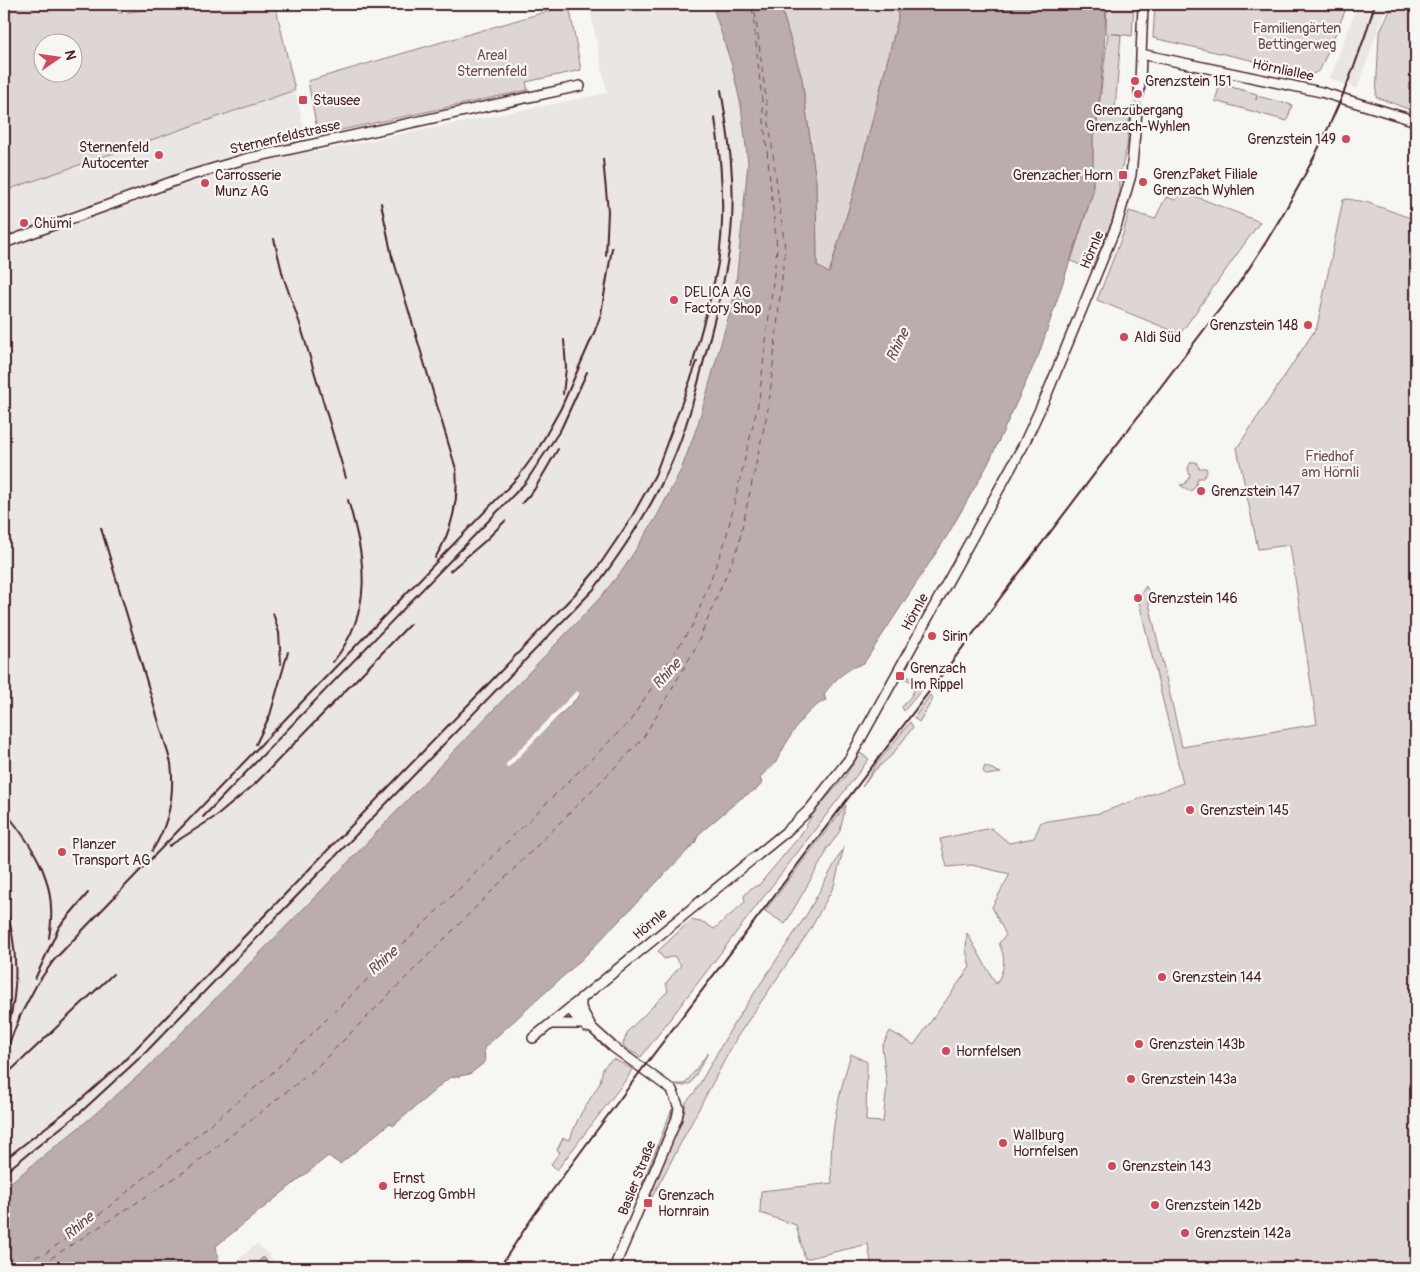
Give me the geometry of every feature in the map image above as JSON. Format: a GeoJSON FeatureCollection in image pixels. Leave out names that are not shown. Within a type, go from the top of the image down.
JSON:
{"type":"FeatureCollection","features":[{"type":"Feature","properties":{"kind":"main road"},"geometry":{"type":"LineString","coordinates":[[1139,94],[1144,4]]}},
{"type":"Feature","properties":{"kind":"main road","name":"Hörnliallee"},"geometry":{"type":"LineString","coordinates":[[1142,54],[1321,92],[1416,121]]}},
{"type":"Feature","properties":{"kind":"main road","name":"Sternenfeldstrasse"},"geometry":{"type":"LineString","coordinates":[[4,243],[188,176],[245,160],[580,86]]}},
{"type":"Feature","properties":{"kind":"main road","name":"Hörnle"},"geometry":{"type":"LineString","coordinates":[[533,1038],[787,831],[810,809],[850,758],[1018,454],[1048,394],[1117,224],[1131,175],[1137,111]]}},
{"type":"Feature","properties":{"kind":"main road"},"geometry":{"type":"LineString","coordinates":[[581,998],[581,1008],[592,1028]]}},
{"type":"Feature","properties":{"kind":"main road"},"geometry":{"type":"LineString","coordinates":[[573,1005],[574,1013],[583,1024]]}},
{"type":"Feature","properties":{"kind":"main road"},"geometry":{"type":"LineString","coordinates":[[550,1024],[583,1024],[592,1028]]}},
{"type":"Feature","properties":{"kind":"main road","name":"Basler Straße"},"geometry":{"type":"LineString","coordinates":[[592,1028],[613,1047],[672,1090],[679,1108],[614,1268]]}},
{"type":"Feature","properties":{"kind":"shaded area"},"geometry":{"type":"Polygon","coordinates":[[[589,4],[712,4],[732,66],[741,106],[748,163],[735,294],[698,424],[681,470],[657,516],[624,568],[599,599],[316,896],[146,1069],[87,1121],[4,1188],[4,986],[6,970],[4,939],[4,191],[295,90],[309,153],[607,93],[589,4]]]}},
{"type":"Feature","properties":{"kind":"shaded area"},"geometry":{"type":"Polygon","coordinates":[[[1358,4],[1387,4],[1357,89],[1330,78],[1358,4]]]}},
{"type":"Feature","properties":{"kind":"shaded area"},"geometry":{"type":"Polygon","coordinates":[[[257,1244],[282,1268],[227,1268],[257,1244]]]}},
{"type":"Feature","properties":{"kind":"green space"},"geometry":{"type":"Polygon","coordinates":[[[34,4],[114,4],[119,13],[163,8],[163,4],[275,4],[295,90],[4,191],[4,9],[34,4]]]}},
{"type":"Feature","properties":{"kind":"green space"},"geometry":{"type":"Polygon","coordinates":[[[780,4],[898,4],[898,19],[856,185],[829,274],[817,266],[816,183],[802,79],[780,4]]]}},
{"type":"Feature","properties":{"kind":"green space"},"geometry":{"type":"Polygon","coordinates":[[[1107,4],[1134,4],[1132,36],[1111,33],[1121,35],[1115,110],[1137,115],[1136,119],[1129,120],[1127,147],[1119,178],[1119,195],[1112,221],[1091,270],[1071,261],[1093,192],[1093,136],[1096,132],[1108,33],[1106,32],[1107,4]]]}},
{"type":"Feature","properties":{"kind":"green space","name":"Familiengärten Bettingerweg"},"geometry":{"type":"Polygon","coordinates":[[[1155,4],[1348,4],[1320,70],[1313,74],[1153,38],[1155,4]]]}},
{"type":"Feature","properties":{"kind":"green space"},"geometry":{"type":"Polygon","coordinates":[[[1393,4],[1416,4],[1416,112],[1376,97],[1379,34],[1393,4]]]}},
{"type":"Feature","properties":{"kind":"green space","name":"Areal Sternenfeld"},"geometry":{"type":"Polygon","coordinates":[[[569,5],[581,70],[526,82],[528,90],[318,135],[308,81],[569,5]]]}},
{"type":"Feature","properties":{"kind":"green space"},"geometry":{"type":"Polygon","coordinates":[[[1220,84],[1257,94],[1256,100],[1257,96],[1292,105],[1287,121],[1215,101],[1220,84]]]}},
{"type":"Feature","properties":{"kind":"green space"},"geometry":{"type":"Polygon","coordinates":[[[1182,191],[1260,222],[1180,334],[1097,300],[1123,234],[1129,211],[1155,219],[1166,197],[1176,200],[1182,191]]]}},
{"type":"Feature","properties":{"kind":"green space","name":"Friedhof am Hörnli"},"geometry":{"type":"Polygon","coordinates":[[[1343,200],[1366,202],[1416,220],[1416,1268],[872,1268],[868,1244],[805,1259],[796,1225],[760,1213],[761,1191],[832,1183],[831,1150],[835,1118],[851,1054],[867,1062],[866,1121],[883,1122],[887,1086],[882,1047],[890,1031],[914,1045],[970,967],[966,950],[967,933],[996,984],[1001,974],[1004,959],[999,943],[1006,935],[992,907],[1010,874],[971,865],[947,867],[940,839],[991,828],[1009,843],[1034,838],[1041,822],[1100,813],[1183,783],[1138,598],[1146,586],[1150,596],[1148,599],[1182,747],[1317,724],[1290,545],[1258,549],[1237,448],[1317,327],[1343,200]]]}},
{"type":"Feature","properties":{"kind":"green space"},"geometry":{"type":"Polygon","coordinates":[[[1191,462],[1196,462],[1199,468],[1206,468],[1207,472],[1203,478],[1198,478],[1195,488],[1190,491],[1180,485],[1185,484],[1190,476],[1188,468],[1191,462]]]}},
{"type":"Feature","properties":{"kind":"green space"},"geometry":{"type":"Polygon","coordinates":[[[905,675],[925,686],[904,711],[902,707],[911,696],[914,688],[911,682],[906,679],[902,680],[905,675]]]}},
{"type":"Feature","properties":{"kind":"green space"},"geometry":{"type":"Polygon","coordinates":[[[930,695],[933,699],[919,722],[914,718],[930,695]]]}},
{"type":"Feature","properties":{"kind":"green space"},"geometry":{"type":"Polygon","coordinates":[[[910,722],[913,727],[892,755],[875,770],[862,787],[876,765],[910,722]]]}},
{"type":"Feature","properties":{"kind":"green space"},"geometry":{"type":"Polygon","coordinates":[[[860,753],[869,759],[641,1057],[625,1048],[623,1044],[628,1031],[668,991],[666,983],[681,965],[674,956],[664,959],[658,951],[691,920],[705,923],[714,929],[745,902],[744,896],[751,888],[759,885],[799,837],[815,811],[844,778],[860,753]]]}},
{"type":"Feature","properties":{"kind":"green space"},"geometry":{"type":"Polygon","coordinates":[[[985,766],[1001,773],[986,775],[983,771],[985,766]]]}},
{"type":"Feature","properties":{"kind":"green space"},"geometry":{"type":"Polygon","coordinates":[[[846,805],[840,831],[828,848],[826,848],[826,853],[785,924],[765,911],[846,805]]]}},
{"type":"Feature","properties":{"kind":"green space"},"geometry":{"type":"Polygon","coordinates":[[[844,847],[834,886],[810,930],[737,1037],[650,1201],[648,1200],[684,1113],[686,1102],[695,1092],[733,1025],[807,914],[844,847]]]}},
{"type":"Feature","properties":{"kind":"green space"},"geometry":{"type":"Polygon","coordinates":[[[708,1053],[691,1083],[684,1086],[672,1084],[685,1084],[708,1053]]]}},
{"type":"Feature","properties":{"kind":"green space"},"geometry":{"type":"Polygon","coordinates":[[[614,1059],[632,1069],[628,1077],[557,1170],[551,1164],[560,1152],[557,1150],[563,1138],[570,1140],[578,1118],[599,1083],[603,1069],[614,1059]]]}},
{"type":"Feature","properties":{"kind":"green space"},"geometry":{"type":"Polygon","coordinates":[[[672,1109],[670,1123],[638,1194],[672,1109]]]}},
{"type":"Feature","properties":{"kind":"water","name":"Rhine"},"geometry":{"type":"Polygon","coordinates":[[[712,4],[780,4],[802,79],[816,183],[817,266],[829,273],[856,185],[898,19],[898,4],[1106,4],[1104,53],[1096,132],[1093,136],[1093,192],[1039,354],[988,464],[947,536],[864,663],[846,672],[828,688],[824,694],[826,700],[810,711],[796,727],[774,764],[760,778],[762,783],[758,788],[740,799],[699,834],[695,843],[580,961],[484,1048],[485,1062],[470,1074],[449,1078],[393,1126],[390,1123],[340,1164],[328,1156],[216,1246],[219,1262],[211,1268],[4,1268],[4,1188],[87,1121],[146,1069],[316,896],[599,599],[624,568],[657,516],[681,470],[698,424],[735,294],[748,163],[741,106],[732,66],[712,4]],[[575,692],[506,767],[508,767],[579,696],[575,692]]]}},
{"type":"Feature","properties":{"kind":"water"},"geometry":{"type":"Polygon","coordinates":[[[263,1257],[275,1268],[252,1268],[263,1257]]]}},
{"type":"Feature","properties":{"kind":"pier"},"geometry":{"type":"Polygon","coordinates":[[[576,691],[579,692],[579,695],[508,768],[506,767],[505,765],[576,691]]]}},
{"type":"Feature","properties":{"kind":"ferry route"},"geometry":{"type":"LineString","coordinates":[[4,1268],[46,1253],[100,1214],[268,1077],[630,721],[694,623],[725,542],[759,400],[777,248],[752,4]]}},
{"type":"Feature","properties":{"kind":"ferry route"},"geometry":{"type":"LineString","coordinates":[[31,1268],[45,1262],[187,1170],[314,1070],[642,740],[696,647],[738,547],[769,404],[785,249],[754,4]]}},
{"type":"Feature","properties":{"kind":"tunnel"},"geometry":{"type":"LineString","coordinates":[[1137,111],[1139,94]]}},
{"type":"Feature","properties":{"kind":"railway"},"geometry":{"type":"LineString","coordinates":[[499,1268],[534,1215],[637,1076],[1235,289],[1278,222],[1317,152],[1349,80],[1375,4]]}},
{"type":"Feature","properties":{"kind":"railway"},"geometry":{"type":"LineString","coordinates":[[4,1173],[82,1111],[145,1053],[594,589],[626,544],[646,513],[663,481],[683,434],[697,387],[725,274],[730,246],[733,197],[729,143],[721,90]]}},
{"type":"Feature","properties":{"kind":"railway"},"geometry":{"type":"LineString","coordinates":[[692,367],[713,289],[722,227],[720,154],[715,118]]}},
{"type":"Feature","properties":{"kind":"railway"},"geometry":{"type":"LineString","coordinates":[[603,159],[608,211],[606,256]]}},
{"type":"Feature","properties":{"kind":"railway"},"geometry":{"type":"LineString","coordinates":[[381,203],[393,262]]}},
{"type":"Feature","properties":{"kind":"railway"},"geometry":{"type":"LineString","coordinates":[[274,239],[283,276],[300,324],[346,478]]}},
{"type":"Feature","properties":{"kind":"railway"},"geometry":{"type":"LineString","coordinates":[[19,1018],[37,984],[54,960],[518,477],[537,451],[561,408],[594,333],[601,314],[612,248]]}},
{"type":"Feature","properties":{"kind":"railway"},"geometry":{"type":"LineString","coordinates":[[392,255],[456,469],[457,480],[453,515],[446,537],[435,558]]}},
{"type":"Feature","properties":{"kind":"railway"},"geometry":{"type":"LineString","coordinates":[[563,394],[566,368],[564,340]]}},
{"type":"Feature","properties":{"kind":"railway"},"geometry":{"type":"LineString","coordinates":[[4,1160],[77,1103],[119,1066],[579,590],[596,570],[630,520],[655,475],[697,362]]}},
{"type":"Feature","properties":{"kind":"railway"},"geometry":{"type":"LineString","coordinates":[[203,817],[525,483],[561,429],[587,372]]}},
{"type":"Feature","properties":{"kind":"railway"},"geometry":{"type":"LineString","coordinates":[[522,503],[534,490],[558,449]]}},
{"type":"Feature","properties":{"kind":"railway"},"geometry":{"type":"LineString","coordinates":[[333,662],[355,623],[361,603],[363,583],[359,543],[348,500]]}},
{"type":"Feature","properties":{"kind":"railway"},"geometry":{"type":"LineString","coordinates":[[450,571],[505,521]]}},
{"type":"Feature","properties":{"kind":"railway"},"geometry":{"type":"LineString","coordinates":[[101,528],[171,763],[172,786],[167,820],[152,851]]}},
{"type":"Feature","properties":{"kind":"railway"},"geometry":{"type":"LineString","coordinates":[[273,613],[279,633],[281,664]]}},
{"type":"Feature","properties":{"kind":"railway"},"geometry":{"type":"LineString","coordinates":[[169,846],[218,815],[255,784],[410,624]]}},
{"type":"Feature","properties":{"kind":"railway"},"geometry":{"type":"LineString","coordinates":[[256,744],[270,715],[288,652]]}},
{"type":"Feature","properties":{"kind":"railway"},"geometry":{"type":"LineString","coordinates":[[4,810],[35,854],[48,884],[51,901],[49,938]]}},
{"type":"Feature","properties":{"kind":"railway"},"geometry":{"type":"LineString","coordinates":[[35,979],[59,927],[88,893]]}},
{"type":"Feature","properties":{"kind":"railway"},"geometry":{"type":"LineString","coordinates":[[4,901],[12,934],[16,967],[14,1000],[6,1034]]}},
{"type":"Feature","properties":{"kind":"railway"},"geometry":{"type":"LineString","coordinates":[[4,1077],[113,974]]}},
{"type":"Feature","properties":{"kind":"railway"},"geometry":{"type":"LineString","coordinates":[[4,1056],[21,1014]]}},
{"type":"Feature","properties":{"kind":"place","name":"Grenzstein 151"},"geometry":{"type":"Point","coordinates":[1135,81]}},
{"type":"Feature","properties":{"kind":"place","name":"Grenzübergang Grenzach-Wyhlen"},"geometry":{"type":"Point","coordinates":[1138,94]}},
{"type":"Feature","properties":{"kind":"place","name":"Stausee"},"geometry":{"type":"Point","coordinates":[303,100]}},
{"type":"Feature","properties":{"kind":"place","name":"Grenzstein 149"},"geometry":{"type":"Point","coordinates":[1346,139]}},
{"type":"Feature","properties":{"kind":"place","name":"Sternenfeld Autocenter"},"geometry":{"type":"Point","coordinates":[159,155]}},
{"type":"Feature","properties":{"kind":"place","name":"Grenzacher Horn"},"geometry":{"type":"Point","coordinates":[1123,175]}},
{"type":"Feature","properties":{"kind":"place","name":"GrenzPaket Filiale Grenzach Wyhlen"},"geometry":{"type":"Point","coordinates":[1143,182]}},
{"type":"Feature","properties":{"kind":"place","name":"Carrosserie Munz AG"},"geometry":{"type":"Point","coordinates":[205,183]}},
{"type":"Feature","properties":{"kind":"place","name":"Chümi"},"geometry":{"type":"Point","coordinates":[24,223]}},
{"type":"Feature","properties":{"kind":"place","name":"DELICA AG Factory Shop"},"geometry":{"type":"Point","coordinates":[674,300]}},
{"type":"Feature","properties":{"kind":"place","name":"Grenzstein 148"},"geometry":{"type":"Point","coordinates":[1308,325]}},
{"type":"Feature","properties":{"kind":"place","name":"Aldi Süd"},"geometry":{"type":"Point","coordinates":[1124,337]}},
{"type":"Feature","properties":{"kind":"place","name":"Grenzstein 147"},"geometry":{"type":"Point","coordinates":[1201,491]}},
{"type":"Feature","properties":{"kind":"place","name":"Grenzstein 146"},"geometry":{"type":"Point","coordinates":[1138,598]}},
{"type":"Feature","properties":{"kind":"place","name":"Sirin"},"geometry":{"type":"Point","coordinates":[932,636]}},
{"type":"Feature","properties":{"kind":"place","name":"Grenzach Im Rippel"},"geometry":{"type":"Point","coordinates":[900,676]}},
{"type":"Feature","properties":{"kind":"place","name":"Grenzstein 145"},"geometry":{"type":"Point","coordinates":[1190,810]}},
{"type":"Feature","properties":{"kind":"place","name":"Planzer Transport AG"},"geometry":{"type":"Point","coordinates":[62,852]}},
{"type":"Feature","properties":{"kind":"place","name":"Grenzstein 144"},"geometry":{"type":"Point","coordinates":[1162,977]}},
{"type":"Feature","properties":{"kind":"place","name":"Grenzstein 143b"},"geometry":{"type":"Point","coordinates":[1139,1044]}},
{"type":"Feature","properties":{"kind":"place","name":"Hornfelsen"},"geometry":{"type":"Point","coordinates":[946,1051]}},
{"type":"Feature","properties":{"kind":"place","name":"Grenzstein 143a"},"geometry":{"type":"Point","coordinates":[1131,1079]}},
{"type":"Feature","properties":{"kind":"place","name":"Wallburg Hornfelsen"},"geometry":{"type":"Point","coordinates":[1003,1143]}},
{"type":"Feature","properties":{"kind":"place","name":"Grenzstein 143"},"geometry":{"type":"Point","coordinates":[1112,1166]}},
{"type":"Feature","properties":{"kind":"place","name":"Ernst Herzog GmbH"},"geometry":{"type":"Point","coordinates":[383,1186]}},
{"type":"Feature","properties":{"kind":"place","name":"Grenzach Hornrain"},"geometry":{"type":"Point","coordinates":[648,1203]}},
{"type":"Feature","properties":{"kind":"place","name":"Grenzstein 142b"},"geometry":{"type":"Point","coordinates":[1155,1205]}},
{"type":"Feature","properties":{"kind":"place","name":"Grenzstein 142a"},"geometry":{"type":"Point","coordinates":[1185,1233]}}]}
